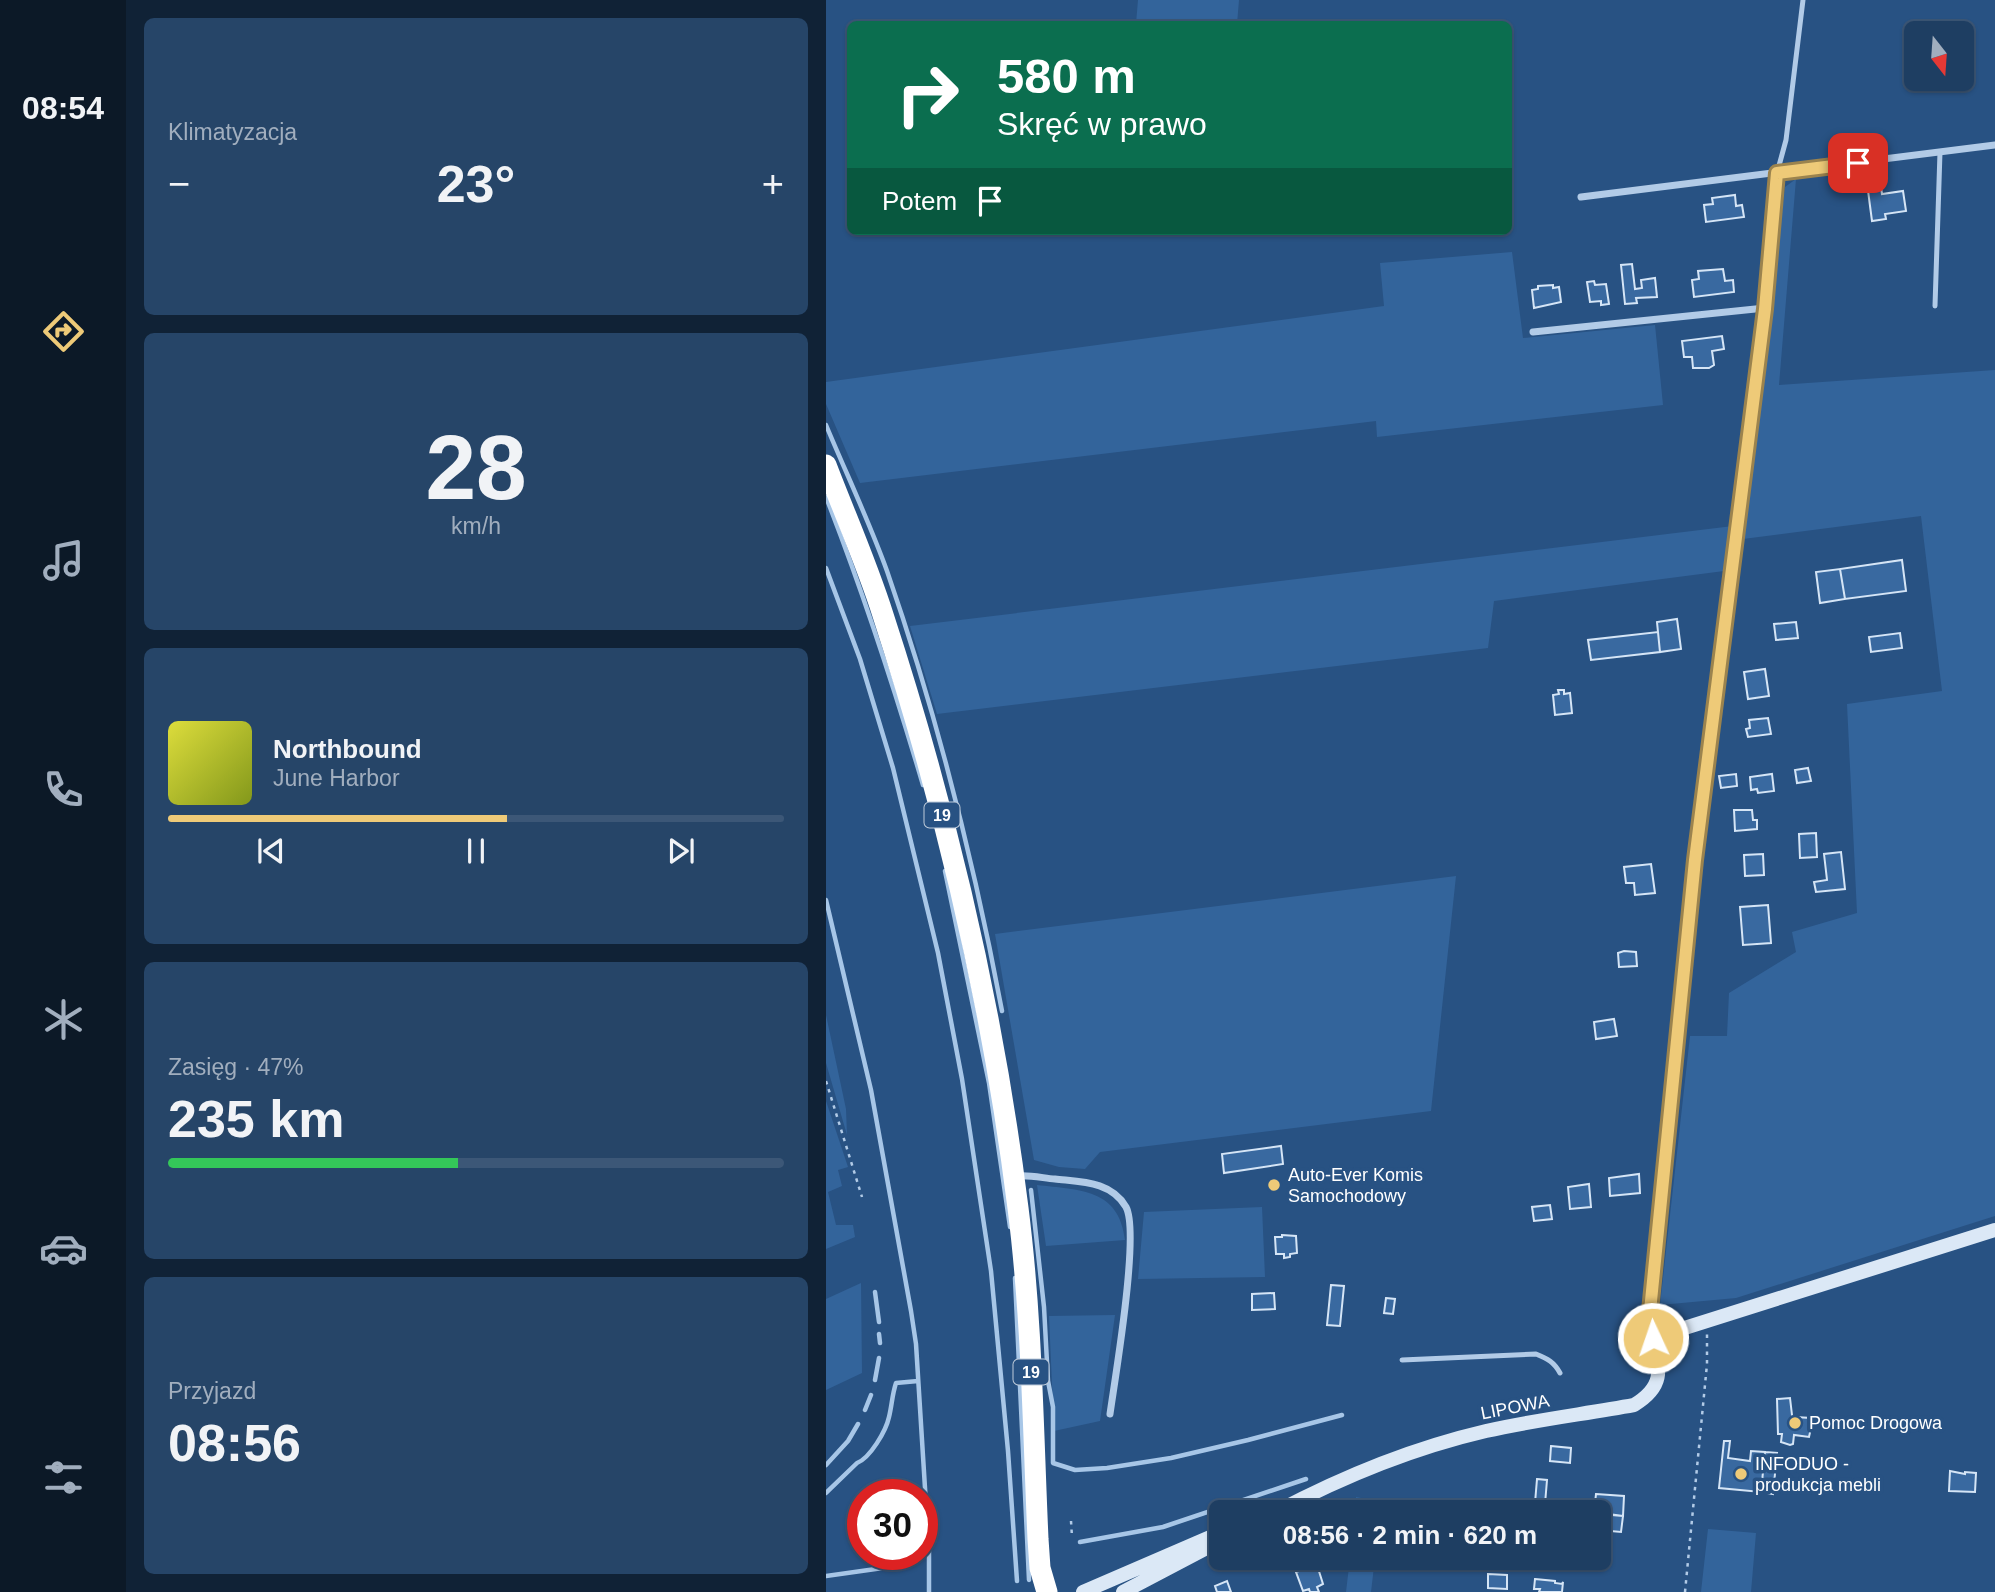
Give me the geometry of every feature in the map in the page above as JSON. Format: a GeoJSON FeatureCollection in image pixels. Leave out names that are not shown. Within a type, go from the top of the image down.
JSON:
{"type":"FeatureCollection","features":[{"type":"Feature","properties":{"kind":"highway","name":"19"},"geometry":{"type":"LineString","coordinates":[[826,465],[882,611],[934,780],[969,931],[997,1071],[1014,1177],[1027,1295],[1040,1568],[1036,1592]]}},
{"type":"Feature","properties":{"kind":"highway","name":"19"},"geometry":{"type":"LineString","coordinates":[[1040,1568],[1047,1592]]}},
{"type":"Feature","properties":{"kind":"main road"},"geometry":{"type":"LineString","coordinates":[[1653,1338],[1995,1230]]}},
{"type":"Feature","properties":{"kind":"main road","name":"LIPOWA"},"geometry":{"type":"LineString","coordinates":[[1299,1500],[1332,1484],[1419,1450],[1477,1433],[1634,1405],[1656,1386],[1660,1374],[1653,1338]]}},
{"type":"Feature","properties":{"kind":"main road"},"geometry":{"type":"LineString","coordinates":[[1083,1592],[1209,1537]]}},
{"type":"Feature","properties":{"kind":"main road"},"geometry":{"type":"LineString","coordinates":[[1121,1592],[1209,1548]]}},
{"type":"Feature","properties":{"kind":"street"},"geometry":{"type":"LineString","coordinates":[[1581,197],[1995,145]]}},
{"type":"Feature","properties":{"kind":"street"},"geometry":{"type":"LineString","coordinates":[[1653,1338],[1650,1311],[1695,860],[1765,309],[1777,173]]}},
{"type":"Feature","properties":{"kind":"street"},"geometry":{"type":"LineString","coordinates":[[1533,332],[1765,309]]}},
{"type":"Feature","properties":{"kind":"street"},"geometry":{"type":"LineString","coordinates":[[1014,1177],[1026,1175],[1091,1182],[1106,1188],[1126,1206],[1130,1217],[1131,1253],[1110,1414]]}},
{"type":"Feature","properties":{"kind":"lane"},"geometry":{"type":"LineString","coordinates":[[1777,173],[1786,140],[1803,0]]}},
{"type":"Feature","properties":{"kind":"lane"},"geometry":{"type":"LineString","coordinates":[[1935,306],[1940,152]]}},
{"type":"Feature","properties":{"kind":"lane"},"geometry":{"type":"LineString","coordinates":[[1402,1360],[1536,1354],[1549,1359],[1560,1373]]}},
{"type":"Feature","properties":{"kind":"lane"},"geometry":{"type":"LineString","coordinates":[[1112,1578],[1121,1592]]}},
{"type":"Feature","properties":{"kind":"path"},"geometry":{"type":"LineString","coordinates":[[826,1081],[862,1197]]}},
{"type":"Feature","properties":{"kind":"path"},"geometry":{"type":"LineString","coordinates":[[1685,1592],[1707,1364],[1706,1320]]}},
{"type":"Feature","properties":{"kind":"path"},"geometry":{"type":"LineString","coordinates":[[1071,1521],[1072,1537]]}},
{"type":"Feature","properties":{"kind":"shaded area"},"geometry":{"type":"Polygon","coordinates":[[[1138,0],[1239,0],[1237,21],[1136,21],[1138,0]]]}},
{"type":"Feature","properties":{"kind":"shaded area"},"geometry":{"type":"Polygon","coordinates":[[[1796,179],[1779,385],[1995,370],[1995,1216],[1736,1298],[1660,1305],[1690,1036],[1727,1036],[1729,993],[1796,952],[1792,932],[1857,913],[1847,704],[1942,691],[1921,516],[1743,539],[1785,187],[1796,179]]]}},
{"type":"Feature","properties":{"kind":"shaded area"},"geometry":{"type":"Polygon","coordinates":[[[1512,252],[1523,338],[1655,325],[1663,405],[1377,437],[1376,421],[860,483],[826,404],[826,382],[1384,306],[1380,263],[1512,252]]]}},
{"type":"Feature","properties":{"kind":"shaded area"},"geometry":{"type":"Polygon","coordinates":[[[1733,526],[1724,571],[1494,601],[1488,648],[937,714],[910,626],[1733,526]]]}},
{"type":"Feature","properties":{"kind":"shaded area"},"geometry":{"type":"Polygon","coordinates":[[[1456,876],[1431,1111],[1100,1152],[1085,1169],[1059,1167],[1034,1160],[995,934],[1456,876]]]}},
{"type":"Feature","properties":{"kind":"shaded area"},"geometry":{"type":"Polygon","coordinates":[[[826,1015],[846,1109],[847,1135],[826,1063],[826,1015]]]}},
{"type":"Feature","properties":{"kind":"shaded area"},"geometry":{"type":"Polygon","coordinates":[[[826,1101],[848,1167],[838,1170],[842,1186],[828,1192],[836,1225],[853,1225],[855,1237],[826,1249],[826,1101]]]}},
{"type":"Feature","properties":{"kind":"shaded area"},"geometry":{"type":"Polygon","coordinates":[[[1037,1185],[1082,1191],[1106,1201],[1115,1210],[1125,1240],[1046,1246],[1037,1185]]]}},
{"type":"Feature","properties":{"kind":"shaded area"},"geometry":{"type":"Polygon","coordinates":[[[1262,1207],[1265,1277],[1138,1279],[1144,1212],[1262,1207]]]}},
{"type":"Feature","properties":{"kind":"shaded area"},"geometry":{"type":"Polygon","coordinates":[[[861,1283],[862,1373],[826,1390],[826,1299],[861,1283]]]}},
{"type":"Feature","properties":{"kind":"shaded area"},"geometry":{"type":"Polygon","coordinates":[[[1115,1315],[1100,1421],[1054,1431],[1049,1316],[1115,1315]]]}},
{"type":"Feature","properties":{"kind":"shaded area"},"geometry":{"type":"Polygon","coordinates":[[[1708,1529],[1756,1533],[1751,1592],[1701,1592],[1708,1529]]]}},
{"type":"Feature","properties":{"kind":"shaded area"},"geometry":{"type":"Polygon","coordinates":[[[1349,1570],[1374,1570],[1371,1592],[1346,1592],[1349,1570]]]}},
{"type":"Feature","properties":{"kind":"building"},"geometry":{"type":"Polygon","coordinates":[[[1880,181],[1882,194],[1903,191],[1906,211],[1885,214],[1886,219],[1872,221],[1867,183],[1880,181]]]}},
{"type":"Feature","properties":{"kind":"building"},"geometry":{"type":"Polygon","coordinates":[[[1735,195],[1736,206],[1742,205],[1744,217],[1706,222],[1704,205],[1713,204],[1712,198],[1735,195]]]}},
{"type":"Feature","properties":{"kind":"building"},"geometry":{"type":"Polygon","coordinates":[[[1632,264],[1635,289],[1642,288],[1641,280],[1655,278],[1657,297],[1636,298],[1637,303],[1625,304],[1621,265],[1632,264]]]}},
{"type":"Feature","properties":{"kind":"building"},"geometry":{"type":"Polygon","coordinates":[[[1723,269],[1725,281],[1733,280],[1734,292],[1694,297],[1692,280],[1699,279],[1698,271],[1723,269]]]}},
{"type":"Feature","properties":{"kind":"building"},"geometry":{"type":"Polygon","coordinates":[[[1594,281],[1595,285],[1606,284],[1609,304],[1601,305],[1601,301],[1590,302],[1587,282],[1594,281]]]}},
{"type":"Feature","properties":{"kind":"building"},"geometry":{"type":"Polygon","coordinates":[[[1553,285],[1553,288],[1559,287],[1561,302],[1534,308],[1532,290],[1538,289],[1538,286],[1553,285]]]}},
{"type":"Feature","properties":{"kind":"building"},"geometry":{"type":"Polygon","coordinates":[[[1722,336],[1724,349],[1712,351],[1714,365],[1709,368],[1693,368],[1692,357],[1684,357],[1682,341],[1722,336]]]}},
{"type":"Feature","properties":{"kind":"building"},"geometry":{"type":"Polygon","coordinates":[[[1902,560],[1906,591],[1845,599],[1840,569],[1902,560]]]}},
{"type":"Feature","properties":{"kind":"building"},"geometry":{"type":"Polygon","coordinates":[[[1840,569],[1845,599],[1820,603],[1816,572],[1840,569]]]}},
{"type":"Feature","properties":{"kind":"building"},"geometry":{"type":"Polygon","coordinates":[[[1677,619],[1681,649],[1660,652],[1657,622],[1677,619]]]}},
{"type":"Feature","properties":{"kind":"building"},"geometry":{"type":"Polygon","coordinates":[[[1796,622],[1798,638],[1776,640],[1774,624],[1796,622]]]}},
{"type":"Feature","properties":{"kind":"building"},"geometry":{"type":"Polygon","coordinates":[[[1658,632],[1660,652],[1591,660],[1588,640],[1658,632]]]}},
{"type":"Feature","properties":{"kind":"building"},"geometry":{"type":"Polygon","coordinates":[[[1900,633],[1902,648],[1871,652],[1869,637],[1900,633]]]}},
{"type":"Feature","properties":{"kind":"building"},"geometry":{"type":"Polygon","coordinates":[[[1765,669],[1769,696],[1748,699],[1744,672],[1765,669]]]}},
{"type":"Feature","properties":{"kind":"building"},"geometry":{"type":"Polygon","coordinates":[[[1558,690],[1564,690],[1564,694],[1570,693],[1572,713],[1555,715],[1553,695],[1559,694],[1558,690]]]}},
{"type":"Feature","properties":{"kind":"building"},"geometry":{"type":"Polygon","coordinates":[[[1768,718],[1771,734],[1748,737],[1746,729],[1750,728],[1749,720],[1768,718]]]}},
{"type":"Feature","properties":{"kind":"building"},"geometry":{"type":"Polygon","coordinates":[[[1808,768],[1811,781],[1797,783],[1795,770],[1808,768]]]}},
{"type":"Feature","properties":{"kind":"building"},"geometry":{"type":"Polygon","coordinates":[[[1736,774],[1737,786],[1721,788],[1719,776],[1736,774]]]}},
{"type":"Feature","properties":{"kind":"building"},"geometry":{"type":"Polygon","coordinates":[[[1772,774],[1774,791],[1758,793],[1757,789],[1751,790],[1750,777],[1772,774]]]}},
{"type":"Feature","properties":{"kind":"building"},"geometry":{"type":"Polygon","coordinates":[[[1734,810],[1752,810],[1753,820],[1757,820],[1757,829],[1735,831],[1734,810]]]}},
{"type":"Feature","properties":{"kind":"building"},"geometry":{"type":"Polygon","coordinates":[[[1816,833],[1817,857],[1800,858],[1799,834],[1816,833]]]}},
{"type":"Feature","properties":{"kind":"building"},"geometry":{"type":"Polygon","coordinates":[[[1841,852],[1845,889],[1816,892],[1814,882],[1827,880],[1824,854],[1841,852]]]}},
{"type":"Feature","properties":{"kind":"building"},"geometry":{"type":"Polygon","coordinates":[[[1763,854],[1764,875],[1745,876],[1744,855],[1763,854]]]}},
{"type":"Feature","properties":{"kind":"building"},"geometry":{"type":"Polygon","coordinates":[[[1651,864],[1655,893],[1635,895],[1634,883],[1626,883],[1624,867],[1651,864]]]}},
{"type":"Feature","properties":{"kind":"building"},"geometry":{"type":"Polygon","coordinates":[[[1768,905],[1771,943],[1743,945],[1740,907],[1768,905]]]}},
{"type":"Feature","properties":{"kind":"building"},"geometry":{"type":"Polygon","coordinates":[[[1636,952],[1637,966],[1619,967],[1618,953],[1636,952]]]}},
{"type":"Feature","properties":{"kind":"building"},"geometry":{"type":"Polygon","coordinates":[[[1614,1019],[1617,1036],[1596,1039],[1594,1022],[1614,1019]]]}},
{"type":"Feature","properties":{"kind":"building"},"geometry":{"type":"Polygon","coordinates":[[[1281,1146],[1283,1164],[1224,1173],[1222,1154],[1281,1146]]]}},
{"type":"Feature","properties":{"kind":"building"},"geometry":{"type":"Polygon","coordinates":[[[1639,1174],[1640,1193],[1610,1196],[1609,1178],[1639,1174]]]}},
{"type":"Feature","properties":{"kind":"building"},"geometry":{"type":"Polygon","coordinates":[[[1589,1184],[1591,1207],[1570,1209],[1568,1187],[1589,1184]]]}},
{"type":"Feature","properties":{"kind":"building"},"geometry":{"type":"Polygon","coordinates":[[[1550,1205],[1552,1219],[1534,1221],[1532,1207],[1550,1205]]]}},
{"type":"Feature","properties":{"kind":"building"},"geometry":{"type":"Polygon","coordinates":[[[1296,1236],[1297,1253],[1284,1258],[1284,1254],[1276,1254],[1275,1237],[1296,1236]]]}},
{"type":"Feature","properties":{"kind":"building"},"geometry":{"type":"Polygon","coordinates":[[[1331,1285],[1344,1286],[1340,1326],[1327,1325],[1331,1285]]]}},
{"type":"Feature","properties":{"kind":"building"},"geometry":{"type":"Polygon","coordinates":[[[1274,1293],[1275,1309],[1252,1310],[1252,1294],[1274,1293]]]}},
{"type":"Feature","properties":{"kind":"building"},"geometry":{"type":"Polygon","coordinates":[[[1386,1298],[1395,1299],[1393,1314],[1384,1313],[1386,1298]]]}},
{"type":"Feature","properties":{"kind":"building","name":"Pomoc Drogowa"},"geometry":{"type":"Polygon","coordinates":[[[1790,1398],[1792,1415],[1811,1418],[1811,1428],[1809,1437],[1794,1435],[1793,1444],[1790,1445],[1781,1442],[1782,1434],[1778,1434],[1777,1399],[1790,1398]]]}},
{"type":"Feature","properties":{"kind":"building","name":"INFODUO - produkcja mebli"},"geometry":{"type":"Polygon","coordinates":[[[1724,1441],[1730,1441],[1728,1458],[1750,1461],[1751,1451],[1765,1452],[1761,1492],[1719,1488],[1724,1441]]]}},
{"type":"Feature","properties":{"kind":"building"},"geometry":{"type":"Polygon","coordinates":[[[1551,1446],[1571,1448],[1570,1463],[1550,1461],[1551,1446]]]}},
{"type":"Feature","properties":{"kind":"building"},"geometry":{"type":"Polygon","coordinates":[[[1765,1452],[1777,1453],[1773,1494],[1761,1492],[1765,1452]]]}},
{"type":"Feature","properties":{"kind":"building"},"geometry":{"type":"Polygon","coordinates":[[[1950,1471],[1976,1473],[1975,1492],[1949,1491],[1950,1471]]]}},
{"type":"Feature","properties":{"kind":"building"},"geometry":{"type":"Polygon","coordinates":[[[1537,1479],[1547,1480],[1545,1500],[1535,1500],[1537,1479]]]}},
{"type":"Feature","properties":{"kind":"building"},"geometry":{"type":"Polygon","coordinates":[[[1596,1494],[1624,1496],[1623,1516],[1611,1514],[1611,1500],[1595,1500],[1596,1494]]]}},
{"type":"Feature","properties":{"kind":"building"},"geometry":{"type":"Polygon","coordinates":[[[1611,1515],[1623,1516],[1621,1532],[1611,1531],[1611,1515]]]}},
{"type":"Feature","properties":{"kind":"building"},"geometry":{"type":"Polygon","coordinates":[[[1319,1570],[1323,1584],[1317,1587],[1319,1592],[1310,1592],[1309,1589],[1303,1591],[1296,1572],[1319,1570]]]}},
{"type":"Feature","properties":{"kind":"building"},"geometry":{"type":"Polygon","coordinates":[[[1488,1574],[1507,1575],[1507,1589],[1488,1588],[1488,1574]]]}},
{"type":"Feature","properties":{"kind":"building"},"geometry":{"type":"Polygon","coordinates":[[[1535,1579],[1563,1582],[1562,1592],[1539,1592],[1540,1589],[1534,1589],[1535,1579]]]}},
{"type":"Feature","properties":{"kind":"building"},"geometry":{"type":"Polygon","coordinates":[[[1227,1581],[1231,1592],[1217,1592],[1215,1586],[1227,1581]]]}},
{"type":"Feature","properties":{"kind":"waterway"},"geometry":{"type":"LineString","coordinates":[[826,425],[880,552],[922,680],[953,789],[1002,1011]]}},
{"type":"Feature","properties":{"kind":"waterway"},"geometry":{"type":"LineString","coordinates":[[826,497],[878,640],[923,785]]}},
{"type":"Feature","properties":{"kind":"waterway"},"geometry":{"type":"LineString","coordinates":[[826,568],[860,659],[893,768],[938,953],[962,1079],[991,1271],[1017,1581]]}},
{"type":"Feature","properties":{"kind":"waterway"},"geometry":{"type":"LineString","coordinates":[[945,871],[989,1083],[1010,1227]]}},
{"type":"Feature","properties":{"kind":"waterway"},"geometry":{"type":"LineString","coordinates":[[826,900],[871,1090],[916,1344],[929,1592]]}},
{"type":"Feature","properties":{"kind":"waterway"},"geometry":{"type":"LineString","coordinates":[[1031,1190],[1044,1307],[1048,1381],[1053,1407],[1053,1463],[1075,1470],[1171,1458],[1342,1415]]}},
{"type":"Feature","properties":{"kind":"waterway"},"geometry":{"type":"LineString","coordinates":[[1015,1278],[1029,1580]]}},
{"type":"Feature","properties":{"kind":"waterway"},"geometry":{"type":"LineString","coordinates":[[875,1292],[879,1322]]}},
{"type":"Feature","properties":{"kind":"waterway"},"geometry":{"type":"LineString","coordinates":[[879,1334],[880,1343]]}},
{"type":"Feature","properties":{"kind":"waterway"},"geometry":{"type":"LineString","coordinates":[[875,1380],[879,1358]]}},
{"type":"Feature","properties":{"kind":"waterway"},"geometry":{"type":"LineString","coordinates":[[826,1493],[867,1456],[877,1443],[887,1423],[896,1383],[918,1381]]}},
{"type":"Feature","properties":{"kind":"waterway"},"geometry":{"type":"LineString","coordinates":[[865,1410],[871,1395]]}},
{"type":"Feature","properties":{"kind":"waterway"},"geometry":{"type":"LineString","coordinates":[[826,1465],[848,1441],[858,1424]]}},
{"type":"Feature","properties":{"kind":"waterway"},"geometry":{"type":"LineString","coordinates":[[1080,1542],[1163,1527],[1306,1479]]}},
{"type":"Feature","properties":{"kind":"waterway"},"geometry":{"type":"LineString","coordinates":[[826,1576],[869,1570]]}},
{"type":"Feature","properties":{"kind":"place","name":"Auto-Ever Komis Samochodowy"},"geometry":{"type":"Point","coordinates":[1274,1185]}},
{"type":"Feature","properties":{"kind":"place","name":"Pomoc Drogowa"},"geometry":{"type":"Point","coordinates":[1795,1423]}},
{"type":"Feature","properties":{"kind":"place","name":"INFODUO - produkcja mebli"},"geometry":{"type":"Point","coordinates":[1741,1474]}},
{"type":"Feature","properties":{"kind":"route"},"geometry":{"type":"LineString","coordinates":[[1653,1338],[1650,1311],[1695,860],[1765,309],[1777,173],[1858,163]]}}]}
